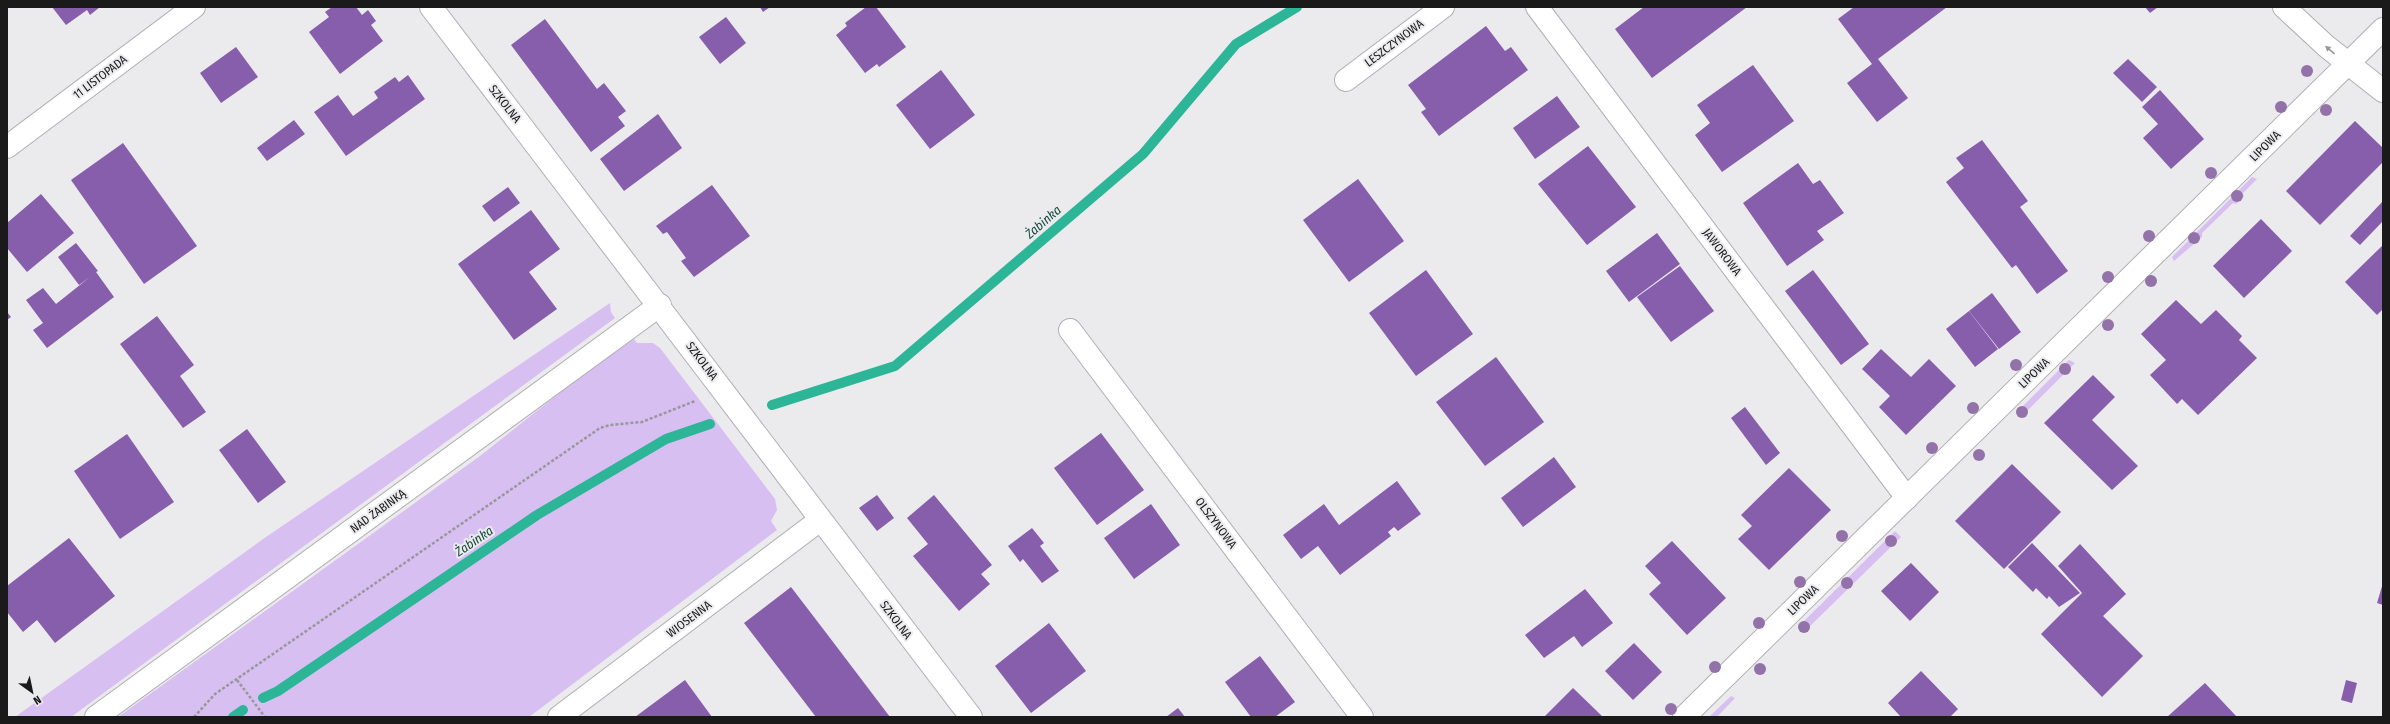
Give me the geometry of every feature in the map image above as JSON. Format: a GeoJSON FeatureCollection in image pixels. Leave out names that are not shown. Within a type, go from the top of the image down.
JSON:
{"type":"FeatureCollection","features":[{"type":"Feature","properties":{"kind":"street","name":"11 LISTOPADA"},"geometry":{"type":"LineString","coordinates":[[7,147],[194,7]]}},
{"type":"Feature","properties":{"kind":"street","name":"SZKOLNA"},"geometry":{"type":"LineString","coordinates":[[431,7],[660,305],[820,520],[970,717]]}},
{"type":"Feature","properties":{"kind":"street","name":"LESZCZYNOWA"},"geometry":{"type":"LineString","coordinates":[[1346,80],[1443,7]]}},
{"type":"Feature","properties":{"kind":"street","name":"JAWOROWA"},"geometry":{"type":"LineString","coordinates":[[1537,7],[1907,498]]}},
{"type":"Feature","properties":{"kind":"street"},"geometry":{"type":"LineString","coordinates":[[2284,7],[2348,64],[2383,91]]}},
{"type":"Feature","properties":{"kind":"street","name":"LIPOWA"},"geometry":{"type":"LineString","coordinates":[[1684,717],[2383,29]]}},
{"type":"Feature","properties":{"kind":"street","name":"NAD ŻABINKĄ"},"geometry":{"type":"LineString","coordinates":[[96,717],[660,305]]}},
{"type":"Feature","properties":{"kind":"street","name":"OLSZYNOWA"},"geometry":{"type":"LineString","coordinates":[[1070,330],[1362,717]]}},
{"type":"Feature","properties":{"kind":"street","name":"WIOSENNA"},"geometry":{"type":"LineString","coordinates":[[559,717],[820,520]]}},
{"type":"Feature","properties":{"kind":"path"},"geometry":{"type":"LineString","coordinates":[[194,717],[215,694],[600,428],[610,425],[642,422],[697,400]]}},
{"type":"Feature","properties":{"kind":"path"},"geometry":{"type":"LineString","coordinates":[[237,680],[265,717]]}},
{"type":"Feature","properties":{"kind":"shaded area"},"geometry":{"type":"Polygon","coordinates":[[[2252,177],[2257,179],[2243,193],[2244,196],[2236,204],[2233,203],[2202,233],[2202,237],[2174,261],[2172,257],[2252,177]]]}},
{"type":"Feature","properties":{"kind":"shaded area"},"geometry":{"type":"Polygon","coordinates":[[[610,303],[611,312],[615,318],[71,717],[15,717],[266,537],[610,303]]]}},
{"type":"Feature","properties":{"kind":"shaded area"},"geometry":{"type":"Polygon","coordinates":[[[634,339],[637,343],[653,343],[660,348],[775,499],[777,510],[771,521],[777,530],[529,717],[118,717],[480,456],[582,375],[634,339]]]}},
{"type":"Feature","properties":{"kind":"shaded area"},"geometry":{"type":"Polygon","coordinates":[[[2069,360],[2075,363],[2024,414],[2016,413],[2069,360]]]}},
{"type":"Feature","properties":{"kind":"shaded area"},"geometry":{"type":"Polygon","coordinates":[[[1895,531],[1901,537],[1806,630],[1802,630],[1799,626],[1895,531]]]}},
{"type":"Feature","properties":{"kind":"shaded area"},"geometry":{"type":"Polygon","coordinates":[[[1731,696],[1735,698],[1717,717],[1709,717],[1731,696]]]}},
{"type":"Feature","properties":{"kind":"building"},"geometry":{"type":"Polygon","coordinates":[[[52,7],[100,7],[90,15],[87,10],[66,25],[52,7]]]}},
{"type":"Feature","properties":{"kind":"building"},"geometry":{"type":"Polygon","coordinates":[[[332,7],[356,7],[362,15],[368,10],[376,21],[371,25],[383,41],[340,74],[309,32],[329,17],[325,12],[332,7]]]}},
{"type":"Feature","properties":{"kind":"building"},"geometry":{"type":"Polygon","coordinates":[[[760,7],[770,7],[763,12],[760,7]]]}},
{"type":"Feature","properties":{"kind":"building"},"geometry":{"type":"Polygon","coordinates":[[[866,7],[876,7],[906,47],[879,67],[877,64],[865,73],[836,35],[847,26],[845,23],[866,7]]]}},
{"type":"Feature","properties":{"kind":"building"},"geometry":{"type":"Polygon","coordinates":[[[1644,7],[1747,7],[1652,78],[1615,29],[1644,7]]]}},
{"type":"Feature","properties":{"kind":"building"},"geometry":{"type":"Polygon","coordinates":[[[1854,7],[1947,7],[1878,59],[1908,98],[1877,122],[1847,83],[1872,64],[1838,19],[1854,7]]]}},
{"type":"Feature","properties":{"kind":"building"},"geometry":{"type":"Polygon","coordinates":[[[2145,7],[2158,7],[2150,13],[2145,7]]]}},
{"type":"Feature","properties":{"kind":"building"},"geometry":{"type":"Polygon","coordinates":[[[726,17],[746,43],[720,64],[699,37],[726,17]]]}},
{"type":"Feature","properties":{"kind":"building"},"geometry":{"type":"Polygon","coordinates":[[[545,19],[597,89],[604,83],[626,111],[618,117],[625,126],[591,152],[511,45],[545,19]]]}},
{"type":"Feature","properties":{"kind":"building"},"geometry":{"type":"Polygon","coordinates":[[[1486,26],[1505,51],[1511,47],[1528,70],[1439,136],[1421,112],[1426,109],[1408,85],[1486,26]]]}},
{"type":"Feature","properties":{"kind":"building"},"geometry":{"type":"Polygon","coordinates":[[[236,47],[258,77],[221,103],[200,73],[236,47]]]}},
{"type":"Feature","properties":{"kind":"building"},"geometry":{"type":"Polygon","coordinates":[[[2128,59],[2157,87],[2142,102],[2113,73],[2128,59]]]}},
{"type":"Feature","properties":{"kind":"building"},"geometry":{"type":"Polygon","coordinates":[[[1753,65],[1794,121],[1722,172],[1695,135],[1710,123],[1697,105],[1753,65]]]}},
{"type":"Feature","properties":{"kind":"building"},"geometry":{"type":"Polygon","coordinates":[[[941,70],[975,115],[930,149],[896,105],[941,70]]]}},
{"type":"Feature","properties":{"kind":"building"},"geometry":{"type":"Polygon","coordinates":[[[408,75],[425,99],[346,156],[314,112],[338,95],[353,116],[378,98],[374,92],[395,77],[399,82],[408,75]]]}},
{"type":"Feature","properties":{"kind":"building"},"geometry":{"type":"Polygon","coordinates":[[[2160,90],[2204,139],[2171,169],[2143,138],[2158,124],[2142,107],[2160,90]]]}},
{"type":"Feature","properties":{"kind":"building"},"geometry":{"type":"Polygon","coordinates":[[[1557,96],[1580,127],[1535,159],[1513,128],[1557,96]]]}},
{"type":"Feature","properties":{"kind":"building"},"geometry":{"type":"Polygon","coordinates":[[[658,114],[682,148],[624,191],[600,159],[658,114]]]}},
{"type":"Feature","properties":{"kind":"building"},"geometry":{"type":"Polygon","coordinates":[[[294,120],[305,134],[267,161],[257,148],[294,120]]]}},
{"type":"Feature","properties":{"kind":"building"},"geometry":{"type":"Polygon","coordinates":[[[2355,121],[2383,148],[2383,162],[2320,225],[2286,191],[2355,121]]]}},
{"type":"Feature","properties":{"kind":"building"},"geometry":{"type":"Polygon","coordinates":[[[1982,140],[2028,201],[2020,207],[2068,271],[2037,294],[2016,265],[2012,268],[1946,182],[1964,168],[1956,158],[1982,140]]]}},
{"type":"Feature","properties":{"kind":"building"},"geometry":{"type":"Polygon","coordinates":[[[123,143],[197,246],[144,284],[71,180],[123,143]]]}},
{"type":"Feature","properties":{"kind":"building"},"geometry":{"type":"Polygon","coordinates":[[[1588,146],[1636,207],[1587,245],[1538,184],[1588,146]]]}},
{"type":"Feature","properties":{"kind":"building"},"geometry":{"type":"Polygon","coordinates":[[[1798,163],[1813,184],[1820,180],[1844,213],[1817,231],[1824,240],[1787,266],[1743,203],[1798,163]]]}},
{"type":"Feature","properties":{"kind":"building"},"geometry":{"type":"Polygon","coordinates":[[[1358,179],[1404,241],[1349,282],[1303,220],[1358,179]]]}},
{"type":"Feature","properties":{"kind":"building"},"geometry":{"type":"Polygon","coordinates":[[[712,185],[750,236],[694,277],[681,261],[686,258],[667,232],[663,234],[656,226],[712,185]]]}},
{"type":"Feature","properties":{"kind":"building"},"geometry":{"type":"Polygon","coordinates":[[[508,187],[520,203],[494,222],[482,206],[508,187]]]}},
{"type":"Feature","properties":{"kind":"building"},"geometry":{"type":"Polygon","coordinates":[[[41,194],[74,233],[27,272],[7,248],[7,223],[41,194]]]}},
{"type":"Feature","properties":{"kind":"building"},"geometry":{"type":"Polygon","coordinates":[[[2383,201],[2383,221],[2360,245],[2350,236],[2383,201]]]}},
{"type":"Feature","properties":{"kind":"building"},"geometry":{"type":"Polygon","coordinates":[[[531,210],[560,249],[529,272],[557,309],[514,340],[458,264],[531,210]]]}},
{"type":"Feature","properties":{"kind":"building"},"geometry":{"type":"Polygon","coordinates":[[[2261,219],[2292,251],[2244,298],[2213,266],[2261,219]]]}},
{"type":"Feature","properties":{"kind":"building"},"geometry":{"type":"Polygon","coordinates":[[[1657,233],[1680,264],[1629,302],[1606,271],[1657,233]]]}},
{"type":"Feature","properties":{"kind":"building"},"geometry":{"type":"Polygon","coordinates":[[[76,243],[98,271],[96,272],[114,297],[47,348],[33,330],[43,323],[26,300],[43,288],[56,304],[90,277],[79,285],[58,257],[76,243]]]}},
{"type":"Feature","properties":{"kind":"building"},"geometry":{"type":"Polygon","coordinates":[[[2383,245],[2383,309],[2377,315],[2345,282],[2383,245]]]}},
{"type":"Feature","properties":{"kind":"building"},"geometry":{"type":"Polygon","coordinates":[[[1680,266],[1714,311],[1671,342],[1637,297],[1680,266]]]}},
{"type":"Feature","properties":{"kind":"building"},"geometry":{"type":"Polygon","coordinates":[[[1426,270],[1473,334],[1416,376],[1369,313],[1426,270]]]}},
{"type":"Feature","properties":{"kind":"building"},"geometry":{"type":"Polygon","coordinates":[[[1813,270],[1869,344],[1841,365],[1785,291],[1813,270]]]}},
{"type":"Feature","properties":{"kind":"building"},"geometry":{"type":"Polygon","coordinates":[[[1992,293],[2021,332],[1999,349],[1969,311],[1992,293]]]}},
{"type":"Feature","properties":{"kind":"building"},"geometry":{"type":"Polygon","coordinates":[[[2176,300],[2201,324],[2216,310],[2242,336],[2239,340],[2257,358],[2198,415],[2182,399],[2177,404],[2150,375],[2166,360],[2141,334],[2176,300]]]}},
{"type":"Feature","properties":{"kind":"building"},"geometry":{"type":"Polygon","coordinates":[[[1969,311],[1998,349],[1975,367],[1946,329],[1969,311]]]}},
{"type":"Feature","properties":{"kind":"building"},"geometry":{"type":"Polygon","coordinates":[[[7,312],[11,317],[7,320],[7,312]]]}},
{"type":"Feature","properties":{"kind":"building"},"geometry":{"type":"Polygon","coordinates":[[[157,316],[194,365],[180,376],[206,412],[183,428],[120,344],[157,316]]]}},
{"type":"Feature","properties":{"kind":"building"},"geometry":{"type":"Polygon","coordinates":[[[1881,349],[1911,377],[1929,359],[1956,386],[1906,435],[1879,407],[1890,396],[1862,369],[1881,349]]]}},
{"type":"Feature","properties":{"kind":"building"},"geometry":{"type":"Polygon","coordinates":[[[1496,357],[1544,422],[1485,466],[1436,402],[1496,357]]]}},
{"type":"Feature","properties":{"kind":"building"},"geometry":{"type":"Polygon","coordinates":[[[2093,375],[2115,397],[2092,420],[2138,466],[2112,490],[2044,423],[2093,375]]]}},
{"type":"Feature","properties":{"kind":"building"},"geometry":{"type":"Polygon","coordinates":[[[1745,407],[1780,453],[1766,465],[1731,418],[1745,407]]]}},
{"type":"Feature","properties":{"kind":"building"},"geometry":{"type":"Polygon","coordinates":[[[247,429],[286,482],[258,503],[219,450],[247,429]]]}},
{"type":"Feature","properties":{"kind":"building"},"geometry":{"type":"Polygon","coordinates":[[[1101,433],[1144,490],[1097,525],[1054,468],[1101,433]]]}},
{"type":"Feature","properties":{"kind":"building"},"geometry":{"type":"Polygon","coordinates":[[[127,434],[174,502],[120,539],[74,471],[127,434]]]}},
{"type":"Feature","properties":{"kind":"building"},"geometry":{"type":"Polygon","coordinates":[[[1554,457],[1576,487],[1523,527],[1501,498],[1554,457]]]}},
{"type":"Feature","properties":{"kind":"building"},"geometry":{"type":"Polygon","coordinates":[[[2012,464],[2061,512],[2004,569],[1955,521],[2012,464]]]}},
{"type":"Feature","properties":{"kind":"building"},"geometry":{"type":"Polygon","coordinates":[[[1789,468],[1831,510],[1769,570],[1738,539],[1752,526],[1741,515],[1789,468]]]}},
{"type":"Feature","properties":{"kind":"building"},"geometry":{"type":"Polygon","coordinates":[[[1397,481],[1421,514],[1398,531],[1394,527],[1388,532],[1391,536],[1340,575],[1318,546],[1301,559],[1283,535],[1324,504],[1339,525],[1397,481]]]}},
{"type":"Feature","properties":{"kind":"building"},"geometry":{"type":"Polygon","coordinates":[[[877,495],[894,518],[877,531],[859,508],[877,495]]]}},
{"type":"Feature","properties":{"kind":"building"},"geometry":{"type":"Polygon","coordinates":[[[934,495],[992,565],[981,574],[990,584],[959,611],[913,556],[928,544],[907,518],[934,495]]]}},
{"type":"Feature","properties":{"kind":"building"},"geometry":{"type":"Polygon","coordinates":[[[1151,504],[1180,545],[1134,579],[1104,538],[1151,504]]]}},
{"type":"Feature","properties":{"kind":"building"},"geometry":{"type":"Polygon","coordinates":[[[1032,528],[1044,543],[1040,546],[1059,571],[1042,583],[1023,559],[1020,562],[1008,546],[1032,528]]]}},
{"type":"Feature","properties":{"kind":"building"},"geometry":{"type":"Polygon","coordinates":[[[69,538],[115,596],[55,643],[37,620],[23,632],[7,612],[7,586],[69,538]]]}},
{"type":"Feature","properties":{"kind":"building"},"geometry":{"type":"Polygon","coordinates":[[[1672,541],[1726,598],[1687,635],[1649,594],[1661,583],[1645,566],[1672,541]]]}},
{"type":"Feature","properties":{"kind":"building"},"geometry":{"type":"Polygon","coordinates":[[[2032,543],[2080,593],[2059,607],[2049,596],[2047,599],[2036,588],[2033,592],[2008,567],[2032,543]]]}},
{"type":"Feature","properties":{"kind":"building"},"geometry":{"type":"Polygon","coordinates":[[[2080,544],[2126,594],[2103,616],[2143,656],[2102,697],[2041,634],[2082,593],[2058,566],[2080,544]]]}},
{"type":"Feature","properties":{"kind":"building"},"geometry":{"type":"Polygon","coordinates":[[[1911,563],[1939,592],[1910,621],[1881,591],[1911,563]]]}},
{"type":"Feature","properties":{"kind":"building"},"geometry":{"type":"Polygon","coordinates":[[[2383,583],[2383,605],[2377,603],[2383,583]]]}},
{"type":"Feature","properties":{"kind":"building"},"geometry":{"type":"Polygon","coordinates":[[[791,587],[890,717],[816,717],[744,623],[791,587]]]}},
{"type":"Feature","properties":{"kind":"building"},"geometry":{"type":"Polygon","coordinates":[[[1585,589],[1613,623],[1582,647],[1574,636],[1544,658],[1525,635],[1585,589]]]}},
{"type":"Feature","properties":{"kind":"building"},"geometry":{"type":"Polygon","coordinates":[[[1049,623],[1086,671],[1031,713],[995,666],[1049,623]]]}},
{"type":"Feature","properties":{"kind":"building"},"geometry":{"type":"Polygon","coordinates":[[[1634,643],[1662,672],[1633,700],[1605,671],[1634,643]]]}},
{"type":"Feature","properties":{"kind":"building"},"geometry":{"type":"Polygon","coordinates":[[[1260,656],[1295,702],[1275,717],[1251,717],[1225,682],[1260,656]]]}},
{"type":"Feature","properties":{"kind":"building"},"geometry":{"type":"Polygon","coordinates":[[[1921,671],[1958,709],[1950,717],[1901,717],[1888,703],[1921,671]]]}},
{"type":"Feature","properties":{"kind":"building"},"geometry":{"type":"Polygon","coordinates":[[[685,680],[712,717],[635,717],[685,680]]]}},
{"type":"Feature","properties":{"kind":"building"},"geometry":{"type":"Polygon","coordinates":[[[2346,680],[2357,683],[2352,703],[2341,700],[2346,680]]]}},
{"type":"Feature","properties":{"kind":"building"},"geometry":{"type":"Polygon","coordinates":[[[2205,683],[2237,717],[2167,717],[2205,683]]]}},
{"type":"Feature","properties":{"kind":"building"},"geometry":{"type":"Polygon","coordinates":[[[1573,688],[1603,717],[1544,717],[1573,688]]]}},
{"type":"Feature","properties":{"kind":"building"},"geometry":{"type":"Polygon","coordinates":[[[1178,708],[1185,717],[1166,717],[1178,708]]]}},
{"type":"Feature","properties":{"kind":"waterway","name":"Żabinka"},"geometry":{"type":"LineString","coordinates":[[772,405],[895,366],[1143,154],[1236,44],[1297,7]]}},
{"type":"Feature","properties":{"kind":"waterway","name":"Żabinka"},"geometry":{"type":"LineString","coordinates":[[263,698],[278,691],[537,515],[666,439],[710,424]]}},
{"type":"Feature","properties":{"kind":"waterway","name":"Żabinka"},"geometry":{"type":"LineString","coordinates":[[233,717],[243,710]]}}]}
